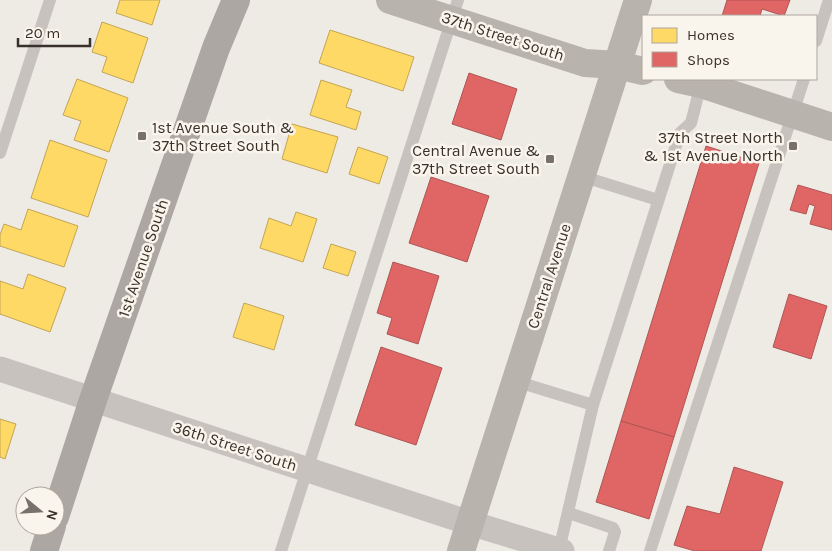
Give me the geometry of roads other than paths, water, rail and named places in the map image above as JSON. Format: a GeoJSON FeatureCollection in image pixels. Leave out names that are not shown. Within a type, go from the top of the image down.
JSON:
{"type":"FeatureCollection","features":[{"type":"Feature","properties":{"kind":"main road","name":"1st Avenue South"},"geometry":{"type":"LineString","coordinates":[[65,486],[93,400],[216,48],[236,0]]}},
{"type":"Feature","properties":{"kind":"main road","name":"37th Street South"},"geometry":{"type":"LineString","coordinates":[[390,0],[455,10],[585,63],[617,65],[642,71]]}},
{"type":"Feature","properties":{"kind":"main road","name":"Central Avenue"},"geometry":{"type":"LineString","coordinates":[[461,551],[638,0]]}},
{"type":"Feature","properties":{"kind":"main road"},"geometry":{"type":"LineString","coordinates":[[689,81],[832,127]]}},
{"type":"Feature","properties":{"kind":"main road"},"geometry":{"type":"LineString","coordinates":[[44,551],[49,536]]}},
{"type":"Feature","properties":{"kind":"street","name":"36th Street South"},"geometry":{"type":"LineString","coordinates":[[0,369],[560,551]]}},
{"type":"Feature","properties":{"kind":"lane"},"geometry":{"type":"LineString","coordinates":[[0,153],[50,0]]}},
{"type":"Feature","properties":{"kind":"lane"},"geometry":{"type":"LineString","coordinates":[[817,39],[829,0]]}},
{"type":"Feature","properties":{"kind":"lane"},"geometry":{"type":"LineString","coordinates":[[281,551],[455,10]]}},
{"type":"Feature","properties":{"kind":"lane"},"geometry":{"type":"LineString","coordinates":[[650,551],[804,80]]}},
{"type":"Feature","properties":{"kind":"lane"},"geometry":{"type":"LineString","coordinates":[[560,551],[593,405],[680,133],[691,123],[689,81]]}},
{"type":"Feature","properties":{"kind":"lane"},"geometry":{"type":"LineString","coordinates":[[581,176],[658,200]]}},
{"type":"Feature","properties":{"kind":"lane"},"geometry":{"type":"LineString","coordinates":[[515,381],[593,405]]}},
{"type":"Feature","properties":{"kind":"lane"},"geometry":{"type":"LineString","coordinates":[[569,513],[614,528],[615,532],[609,551]]}},
{"type":"Feature","properties":{"kind":"place","name":"1st Avenue South & 37th Street South"},"geometry":{"type":"Point","coordinates":[142,136]}},
{"type":"Feature","properties":{"kind":"place","name":"37th Street North & 1st Avenue North"},"geometry":{"type":"Point","coordinates":[793,146]}},
{"type":"Feature","properties":{"kind":"place","name":"Central Avenue & 37th Street South"},"geometry":{"type":"Point","coordinates":[550,159]}}]}
